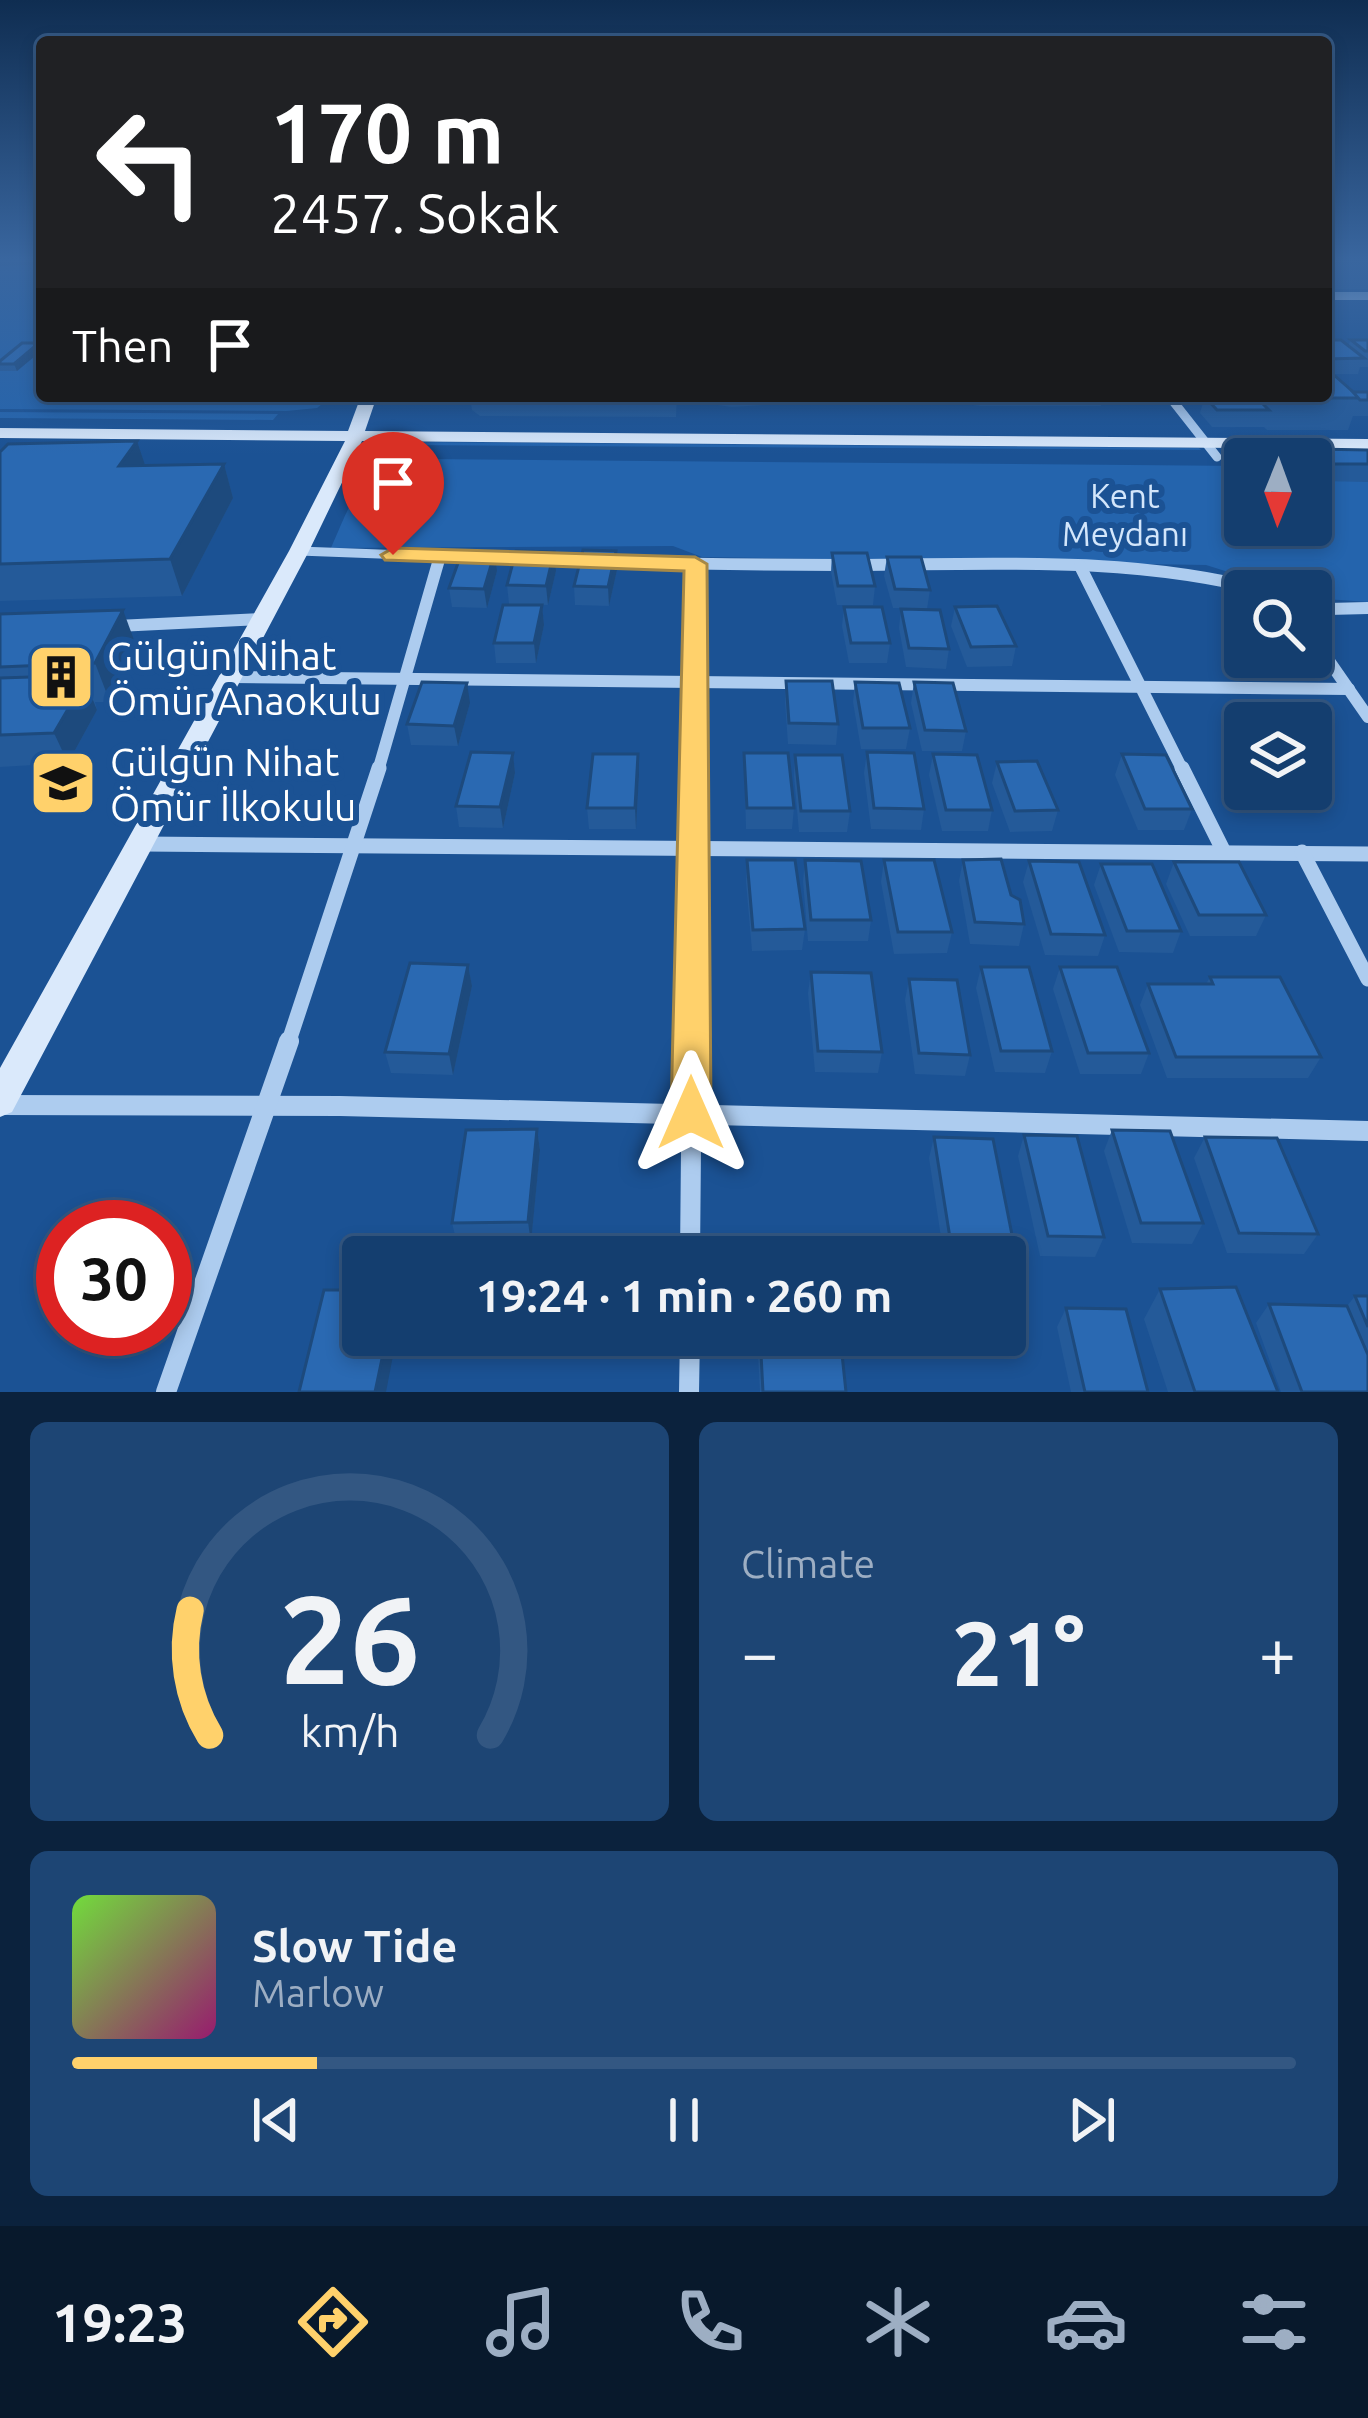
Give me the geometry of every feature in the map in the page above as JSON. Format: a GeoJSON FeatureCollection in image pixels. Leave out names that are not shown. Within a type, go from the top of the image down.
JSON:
{"type":"FeatureCollection","features":[{"type":"Feature","properties":{"kind":"street"},"geometry":{"type":"LineString","coordinates":[[367,402],[353,443],[299,551],[0,1103],[691,1113],[1367,1133]]}},
{"type":"Feature","properties":{"kind":"street"},"geometry":{"type":"LineString","coordinates":[[1174,402],[1212,450]]}},
{"type":"Feature","properties":{"kind":"street"},"geometry":{"type":"LineString","coordinates":[[0,433],[353,443]]}},
{"type":"Feature","properties":{"kind":"street"},"geometry":{"type":"LineString","coordinates":[[0,447],[353,443],[1212,450],[1368,458]]}},
{"type":"Feature","properties":{"kind":"street"},"geometry":{"type":"LineString","coordinates":[[1212,450],[1368,444]]}},
{"type":"Feature","properties":{"kind":"street"},"geometry":{"type":"LineString","coordinates":[[299,551],[695,564],[1080,566],[1208,572],[1224,577]]}},
{"type":"Feature","properties":{"kind":"street"},"geometry":{"type":"LineString","coordinates":[[166,1392],[356,848],[440,556]]}},
{"type":"Feature","properties":{"kind":"street"},"geometry":{"type":"LineString","coordinates":[[690,1236],[695,564]]}},
{"type":"Feature","properties":{"kind":"street"},"geometry":{"type":"LineString","coordinates":[[1080,566],[1223,850]]}},
{"type":"Feature","properties":{"kind":"street"},"geometry":{"type":"LineString","coordinates":[[1332,605],[1368,608]]}},
{"type":"Feature","properties":{"kind":"street"},"geometry":{"type":"LineString","coordinates":[[94,627],[260,620]]}},
{"type":"Feature","properties":{"kind":"street"},"geometry":{"type":"LineString","coordinates":[[1332,665],[1368,717]]}},
{"type":"Feature","properties":{"kind":"street"},"geometry":{"type":"LineString","coordinates":[[232,677],[1349,689]]}},
{"type":"Feature","properties":{"kind":"street"},"geometry":{"type":"LineString","coordinates":[[143,844],[1368,854]]}},
{"type":"Feature","properties":{"kind":"street"},"geometry":{"type":"LineString","coordinates":[[1301,852],[1368,979]]}},
{"type":"Feature","properties":{"kind":"street"},"geometry":{"type":"LineString","coordinates":[[689,1392],[690,1356]]}},
{"type":"Feature","properties":{"kind":"green space"},"geometry":{"type":"Polygon","coordinates":[[[0,325],[36,325],[36,402],[324,402],[317,408],[287,411],[0,409],[0,325]]]}},
{"type":"Feature","properties":{"kind":"green space"},"geometry":{"type":"Polygon","coordinates":[[[0,412],[278,414],[273,420],[0,418],[0,412]]]}},
{"type":"Feature","properties":{"kind":"green space"},"geometry":{"type":"Polygon","coordinates":[[[406,445],[1199,448],[1201,450],[406,445]]]}},
{"type":"Feature","properties":{"kind":"green space","name":"Kent Meydanı"},"geometry":{"type":"Polygon","coordinates":[[[421,459],[1224,466],[1224,546],[1332,546],[1332,466],[1368,467],[1368,602],[1332,599],[1332,570],[702,557],[673,546],[331,548],[361,488],[400,465],[421,459]]]}},
{"type":"Feature","properties":{"kind":"building"},"geometry":{"type":"Polygon","coordinates":[[[1332,340],[1341,340],[1364,358],[1332,359],[1332,340]]]}},
{"type":"Feature","properties":{"kind":"building"},"geometry":{"type":"Polygon","coordinates":[[[1351,340],[1368,340],[1368,351],[1365,351],[1351,340]]]}},
{"type":"Feature","properties":{"kind":"building"},"geometry":{"type":"Polygon","coordinates":[[[22,343],[36,343],[14,364],[0,361],[22,343]]]}},
{"type":"Feature","properties":{"kind":"building"},"geometry":{"type":"Polygon","coordinates":[[[1332,373],[1360,398],[1332,398],[1332,373]]]}},
{"type":"Feature","properties":{"kind":"building"},"geometry":{"type":"Polygon","coordinates":[[[1353,392],[1368,392],[1368,400],[1360,400],[1353,392]]]}},
{"type":"Feature","properties":{"kind":"building"},"geometry":{"type":"Polygon","coordinates":[[[1210,402],[1261,402],[1269,410],[1217,410],[1210,402]]]}},
{"type":"Feature","properties":{"kind":"building"},"geometry":{"type":"Polygon","coordinates":[[[137,441],[119,466],[224,464],[170,559],[0,564],[0,452],[8,444],[137,441]]]}},
{"type":"Feature","properties":{"kind":"building"},"geometry":{"type":"Polygon","coordinates":[[[1332,449],[1368,450],[1368,464],[1332,464],[1332,449]]]}},
{"type":"Feature","properties":{"kind":"building"},"geometry":{"type":"Polygon","coordinates":[[[583,550],[616,551],[608,587],[574,586],[583,550]]]}},
{"type":"Feature","properties":{"kind":"building"},"geometry":{"type":"Polygon","coordinates":[[[516,551],[554,552],[546,586],[507,585],[516,551]]]}},
{"type":"Feature","properties":{"kind":"building"},"geometry":{"type":"Polygon","coordinates":[[[462,552],[495,552],[484,589],[449,588],[462,552]]]}},
{"type":"Feature","properties":{"kind":"building"},"geometry":{"type":"Polygon","coordinates":[[[832,553],[867,553],[875,586],[838,586],[832,553]]]}},
{"type":"Feature","properties":{"kind":"building"},"geometry":{"type":"Polygon","coordinates":[[[887,557],[921,557],[930,590],[895,589],[887,557]]]}},
{"type":"Feature","properties":{"kind":"building"},"geometry":{"type":"Polygon","coordinates":[[[503,605],[542,605],[534,643],[494,643],[503,605]]]}},
{"type":"Feature","properties":{"kind":"building"},"geometry":{"type":"Polygon","coordinates":[[[997,606],[1016,646],[971,647],[955,607],[997,606]]]}},
{"type":"Feature","properties":{"kind":"building"},"geometry":{"type":"Polygon","coordinates":[[[844,607],[882,607],[890,643],[851,643],[844,607]]]}},
{"type":"Feature","properties":{"kind":"building"},"geometry":{"type":"Polygon","coordinates":[[[901,609],[940,610],[949,649],[909,648],[901,609]]]}},
{"type":"Feature","properties":{"kind":"building"},"geometry":{"type":"Polygon","coordinates":[[[123,610],[95,663],[0,667],[0,614],[123,610]]]}},
{"type":"Feature","properties":{"kind":"building"},"geometry":{"type":"Polygon","coordinates":[[[61,676],[58,681],[85,680],[54,733],[0,735],[0,678],[61,676]]]}},
{"type":"Feature","properties":{"kind":"building"},"geometry":{"type":"Polygon","coordinates":[[[786,681],[832,681],[838,724],[789,723],[786,681]]]}},
{"type":"Feature","properties":{"kind":"building"},"geometry":{"type":"Polygon","coordinates":[[[422,682],[467,683],[454,726],[407,724],[422,682]]]}},
{"type":"Feature","properties":{"kind":"building"},"geometry":{"type":"Polygon","coordinates":[[[855,682],[899,683],[910,728],[863,728],[855,682]]]}},
{"type":"Feature","properties":{"kind":"building"},"geometry":{"type":"Polygon","coordinates":[[[914,682],[953,683],[966,731],[925,730],[914,682]]]}},
{"type":"Feature","properties":{"kind":"building"},"geometry":{"type":"Polygon","coordinates":[[[471,752],[513,753],[500,807],[456,806],[471,752]]]}},
{"type":"Feature","properties":{"kind":"building"},"geometry":{"type":"Polygon","coordinates":[[[867,752],[914,753],[924,809],[874,808],[867,752]]]}},
{"type":"Feature","properties":{"kind":"building"},"geometry":{"type":"Polygon","coordinates":[[[744,753],[788,753],[794,808],[747,808],[744,753]]]}},
{"type":"Feature","properties":{"kind":"building"},"geometry":{"type":"Polygon","coordinates":[[[593,754],[638,754],[635,808],[587,808],[593,754]]]}},
{"type":"Feature","properties":{"kind":"building"},"geometry":{"type":"Polygon","coordinates":[[[933,754],[977,755],[992,810],[946,810],[933,754]]]}},
{"type":"Feature","properties":{"kind":"building"},"geometry":{"type":"Polygon","coordinates":[[[1122,754],[1166,755],[1192,809],[1145,809],[1122,754]]]}},
{"type":"Feature","properties":{"kind":"building"},"geometry":{"type":"Polygon","coordinates":[[[795,755],[842,755],[850,811],[801,811],[795,755]]]}},
{"type":"Feature","properties":{"kind":"building"},"geometry":{"type":"Polygon","coordinates":[[[1037,761],[1058,810],[1015,811],[997,762],[1037,761]]]}},
{"type":"Feature","properties":{"kind":"building"},"geometry":{"type":"Polygon","coordinates":[[[1001,859],[1011,895],[1020,900],[1024,924],[975,922],[963,860],[1001,859]]]}},
{"type":"Feature","properties":{"kind":"building"},"geometry":{"type":"Polygon","coordinates":[[[747,860],[795,860],[805,929],[753,930],[747,860]]]}},
{"type":"Feature","properties":{"kind":"building"},"geometry":{"type":"Polygon","coordinates":[[[805,860],[861,861],[871,920],[811,920],[805,860]]]}},
{"type":"Feature","properties":{"kind":"building"},"geometry":{"type":"Polygon","coordinates":[[[884,860],[934,860],[952,932],[898,932],[884,860]]]}},
{"type":"Feature","properties":{"kind":"building"},"geometry":{"type":"Polygon","coordinates":[[[1029,861],[1079,862],[1105,935],[1051,934],[1029,861]]]}},
{"type":"Feature","properties":{"kind":"building"},"geometry":{"type":"Polygon","coordinates":[[[1174,862],[1239,862],[1266,915],[1199,915],[1174,862]]]}},
{"type":"Feature","properties":{"kind":"building"},"geometry":{"type":"Polygon","coordinates":[[[1101,864],[1152,864],[1181,931],[1127,931],[1101,864]]]}},
{"type":"Feature","properties":{"kind":"building"},"geometry":{"type":"Polygon","coordinates":[[[410,963],[468,965],[449,1054],[385,1052],[410,963]]]}},
{"type":"Feature","properties":{"kind":"building"},"geometry":{"type":"Polygon","coordinates":[[[981,967],[1029,967],[1052,1051],[1001,1051],[981,967]]]}},
{"type":"Feature","properties":{"kind":"building"},"geometry":{"type":"Polygon","coordinates":[[[1060,967],[1117,967],[1149,1053],[1088,1053],[1060,967]]]}},
{"type":"Feature","properties":{"kind":"building"},"geometry":{"type":"Polygon","coordinates":[[[811,972],[871,973],[882,1052],[818,1051],[811,972]]]}},
{"type":"Feature","properties":{"kind":"building"},"geometry":{"type":"Polygon","coordinates":[[[1210,977],[1280,977],[1321,1057],[1176,1057],[1148,984],[1213,984],[1210,977]]]}},
{"type":"Feature","properties":{"kind":"building"},"geometry":{"type":"Polygon","coordinates":[[[909,979],[957,980],[970,1055],[919,1053],[909,979]]]}},
{"type":"Feature","properties":{"kind":"building"},"geometry":{"type":"Polygon","coordinates":[[[537,1129],[528,1222],[452,1223],[466,1130],[537,1129]]]}},
{"type":"Feature","properties":{"kind":"building"},"geometry":{"type":"Polygon","coordinates":[[[1112,1130],[1170,1131],[1203,1223],[1141,1223],[1112,1130]]]}},
{"type":"Feature","properties":{"kind":"building"},"geometry":{"type":"Polygon","coordinates":[[[1024,1135],[1077,1136],[1104,1237],[1048,1236],[1024,1135]]]}},
{"type":"Feature","properties":{"kind":"building"},"geometry":{"type":"Polygon","coordinates":[[[934,1137],[993,1139],[1012,1236],[950,1236],[934,1137]]]}},
{"type":"Feature","properties":{"kind":"building"},"geometry":{"type":"Polygon","coordinates":[[[1205,1137],[1277,1138],[1318,1234],[1239,1233],[1205,1137]]]}},
{"type":"Feature","properties":{"kind":"building"},"geometry":{"type":"Polygon","coordinates":[[[1236,1287],[1278,1392],[1195,1392],[1160,1289],[1236,1287]]]}},
{"type":"Feature","properties":{"kind":"building"},"geometry":{"type":"Polygon","coordinates":[[[324,1290],[342,1290],[342,1356],[383,1356],[375,1392],[299,1392],[324,1290]]]}},
{"type":"Feature","properties":{"kind":"building"},"geometry":{"type":"Polygon","coordinates":[[[1355,1296],[1368,1296],[1368,1327],[1355,1296]]]}},
{"type":"Feature","properties":{"kind":"building"},"geometry":{"type":"Polygon","coordinates":[[[1269,1304],[1347,1306],[1368,1355],[1368,1392],[1302,1392],[1269,1304]]]}},
{"type":"Feature","properties":{"kind":"building"},"geometry":{"type":"Polygon","coordinates":[[[1066,1308],[1126,1309],[1148,1392],[1085,1392],[1066,1308]]]}},
{"type":"Feature","properties":{"kind":"building"},"geometry":{"type":"Polygon","coordinates":[[[761,1356],[842,1356],[846,1392],[763,1392],[761,1356]]]}},
{"type":"Feature","properties":{"kind":"place","name":"Gülgün Nihat Ömür Anaokulu"},"geometry":{"type":"Point","coordinates":[61,677]}},
{"type":"Feature","properties":{"kind":"place","name":"Gülgün Nihat Ömür İlkokulu"},"geometry":{"type":"Point","coordinates":[63,783]}},
{"type":"Feature","properties":{"kind":"route"},"geometry":{"type":"LineString","coordinates":[[393,555],[695,564],[691,1113]]}}]}
